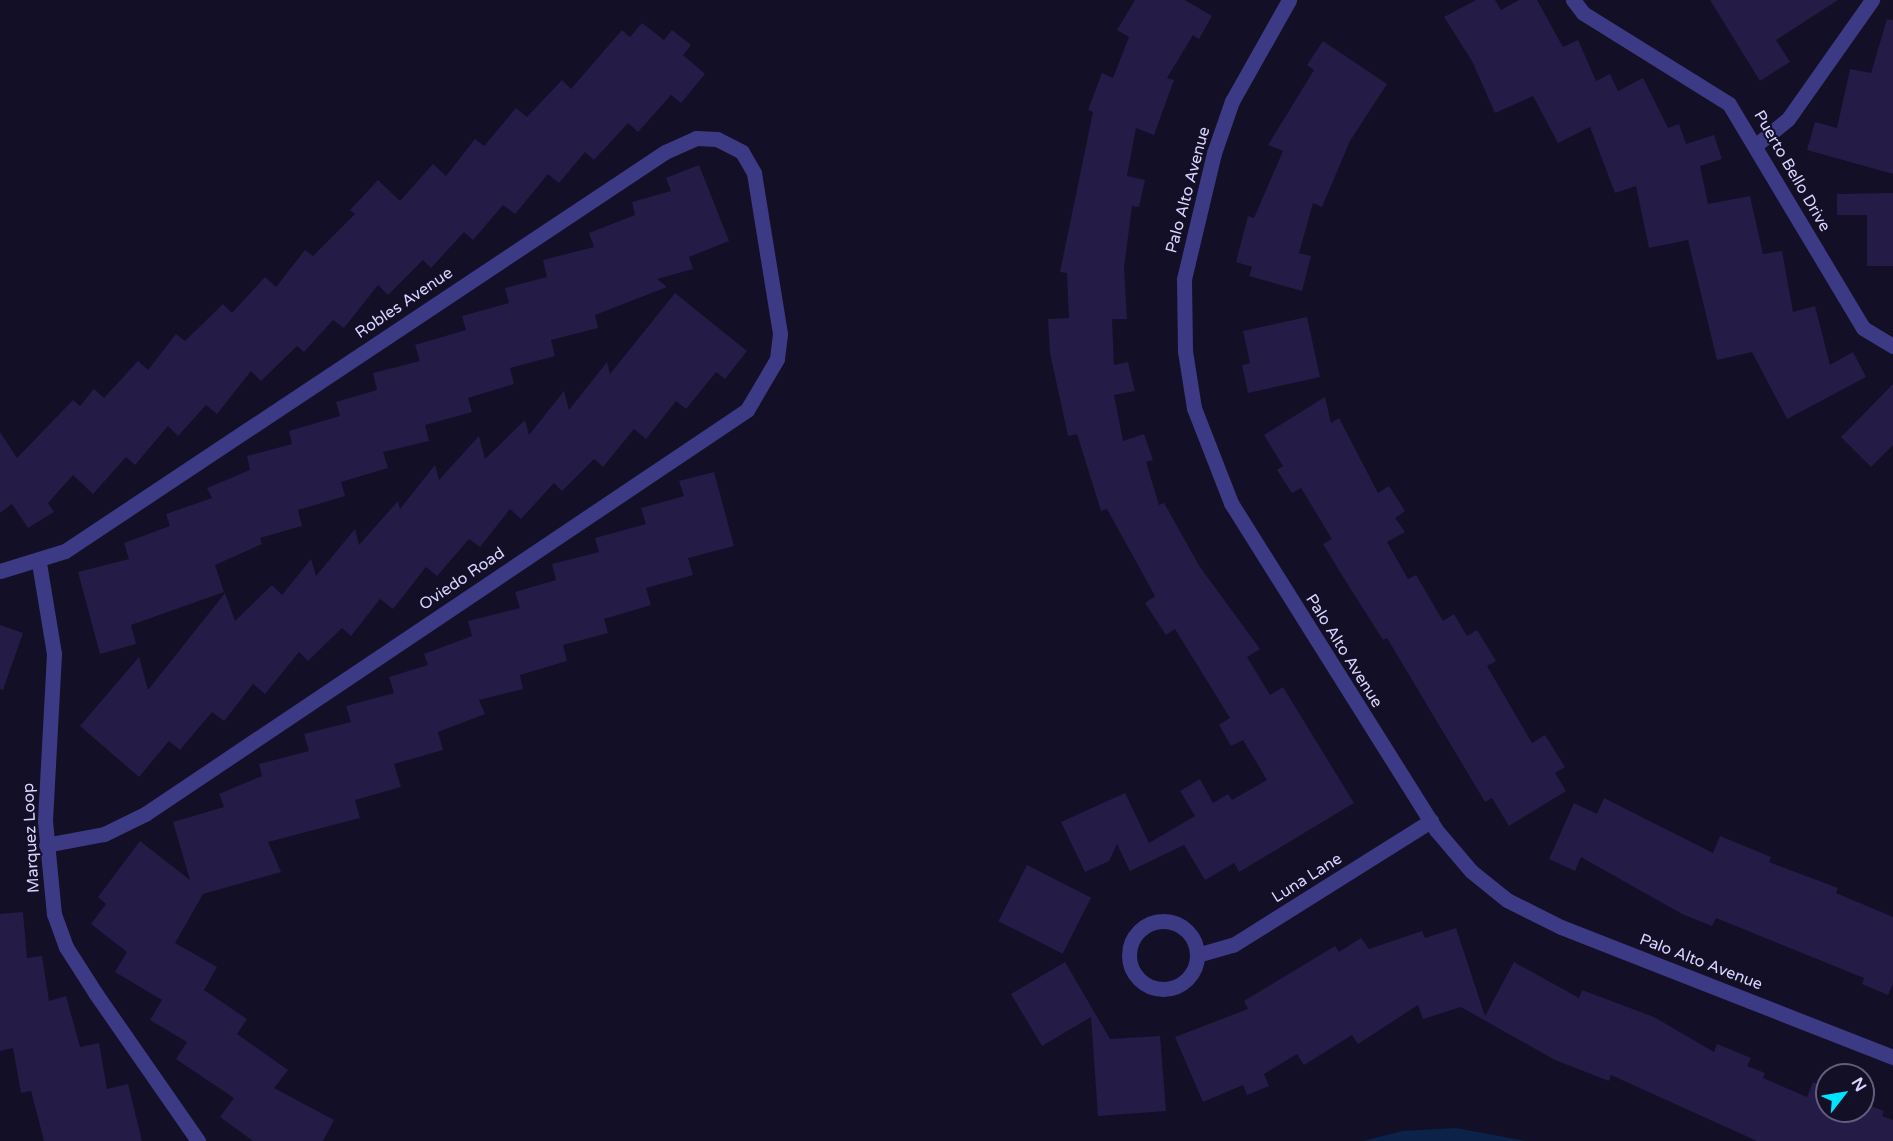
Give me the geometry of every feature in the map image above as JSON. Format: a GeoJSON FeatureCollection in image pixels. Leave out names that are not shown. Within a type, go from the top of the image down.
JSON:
{"type":"FeatureCollection","features":[{"type":"Feature","properties":{"kind":"street","name":"Palo Alto Avenue"},"geometry":{"type":"LineString","coordinates":[[1289,0],[1232,101],[1200,206],[1184,279],[1185,351],[1194,408],[1231,503],[1431,821],[1471,871],[1506,900],[1893,1057]]}},
{"type":"Feature","properties":{"kind":"street","name":"Puerto Bello Drive"},"geometry":{"type":"LineString","coordinates":[[1573,0],[1583,13],[1729,104],[1756,145],[1863,328],[1893,346]]}},
{"type":"Feature","properties":{"kind":"street"},"geometry":{"type":"LineString","coordinates":[[1756,145],[1788,119],[1872,0]]}},
{"type":"Feature","properties":{"kind":"street","name":"Robles Avenue"},"geometry":{"type":"LineString","coordinates":[[0,571],[39,563],[665,152],[696,138],[717,139],[742,152],[754,173],[766,252]]}},
{"type":"Feature","properties":{"kind":"street","name":"Oviedo Road"},"geometry":{"type":"LineString","coordinates":[[46,845],[104,834],[145,814],[747,410],[777,359],[780,334],[766,252]]}},
{"type":"Feature","properties":{"kind":"street","name":"Marquez Loop"},"geometry":{"type":"LineString","coordinates":[[39,563],[48,590],[54,654],[45,766],[46,845],[54,914],[66,947],[198,1141]]}},
{"type":"Feature","properties":{"kind":"street","name":"Luna Lane"},"geometry":{"type":"LineString","coordinates":[[1197,955],[1233,945],[1431,821]]}},
{"type":"Feature","properties":{"kind":"street"},"geometry":{"type":"LineString","coordinates":[[1163,921],[1183,928],[1197,955],[1189,977],[1158,989],[1137,977],[1129,955],[1143,928],[1163,921]]}},
{"type":"Feature","properties":{"kind":"water"},"geometry":{"type":"Polygon","coordinates":[[[1456,1128],[1526,1141],[1363,1141],[1402,1131],[1456,1128]]]}},
{"type":"Feature","properties":{"kind":"building"},"geometry":{"type":"Polygon","coordinates":[[[1135,0],[1185,0],[1212,16],[1199,39],[1193,35],[1167,78],[1174,80],[1154,135],[1136,128],[1127,176],[1145,180],[1139,207],[1132,206],[1124,268],[1127,319],[1112,319],[1114,365],[1128,362],[1135,391],[1114,395],[1123,441],[1144,434],[1153,460],[1146,462],[1159,505],[1164,503],[1200,567],[1260,649],[1247,657],[1270,695],[1283,687],[1354,803],[1239,872],[1234,863],[1205,880],[1184,845],[1130,871],[1117,844],[1109,861],[1085,872],[1061,822],[1125,793],[1149,843],[1195,816],[1180,791],[1200,779],[1213,803],[1228,794],[1232,800],[1267,780],[1243,740],[1231,746],[1219,725],[1230,718],[1175,629],[1166,635],[1145,603],[1155,596],[1107,509],[1101,511],[1077,434],[1068,436],[1050,353],[1048,319],[1069,318],[1067,273],[1060,272],[1093,112],[1088,110],[1102,73],[1113,78],[1129,37],[1117,30],[1135,0]]]}},
{"type":"Feature","properties":{"kind":"building"},"geometry":{"type":"Polygon","coordinates":[[[1476,0],[1495,0],[1501,10],[1519,0],[1537,0],[1563,47],[1578,40],[1596,81],[1610,74],[1618,91],[1643,78],[1668,128],[1679,124],[1686,144],[1714,135],[1722,159],[1700,166],[1708,204],[1750,196],[1763,254],[1782,251],[1793,312],[1815,306],[1830,365],[1853,352],[1866,377],[1787,419],[1752,352],[1717,360],[1688,240],[1649,248],[1636,186],[1615,193],[1590,127],[1558,143],[1533,96],[1495,113],[1472,61],[1444,17],[1476,0]]]}},
{"type":"Feature","properties":{"kind":"building"},"geometry":{"type":"Polygon","coordinates":[[[1710,0],[1838,0],[1776,40],[1790,62],[1760,81],[1710,0]]]}},
{"type":"Feature","properties":{"kind":"building"},"geometry":{"type":"Polygon","coordinates":[[[1887,19],[1893,20],[1893,174],[1807,150],[1815,122],[1837,128],[1850,69],[1871,73],[1887,19]]]}},
{"type":"Feature","properties":{"kind":"building"},"geometry":{"type":"Polygon","coordinates":[[[642,23],[664,40],[672,30],[691,45],[683,55],[705,74],[681,103],[671,95],[638,132],[628,123],[594,160],[585,152],[559,183],[548,174],[515,214],[503,205],[473,240],[464,232],[431,268],[423,260],[388,295],[378,285],[344,328],[333,320],[304,352],[297,346],[261,381],[251,371],[217,414],[206,405],[178,436],[168,426],[135,465],[126,457],[93,494],[73,475],[48,503],[54,512],[28,528],[12,504],[0,513],[0,432],[17,458],[73,400],[80,406],[94,389],[104,398],[138,361],[148,370],[176,334],[185,341],[223,304],[232,313],[265,277],[276,287],[305,250],[313,256],[355,214],[350,210],[378,180],[400,201],[433,164],[446,176],[475,139],[484,146],[516,108],[527,117],[562,80],[571,89],[622,30],[630,37],[642,23]]]}},
{"type":"Feature","properties":{"kind":"building"},"geometry":{"type":"Polygon","coordinates":[[[1323,41],[1387,84],[1350,141],[1322,207],[1313,203],[1299,253],[1311,256],[1302,291],[1249,276],[1252,267],[1236,262],[1248,216],[1254,218],[1283,151],[1268,145],[1314,70],[1307,65],[1323,41]]]}},
{"type":"Feature","properties":{"kind":"building"},"geometry":{"type":"Polygon","coordinates":[[[699,165],[729,241],[689,257],[693,269],[657,279],[667,287],[595,315],[598,328],[551,340],[555,356],[510,368],[514,384],[468,398],[472,412],[425,425],[429,441],[383,452],[388,468],[341,482],[345,496],[298,510],[302,526],[260,538],[262,544],[215,565],[224,592],[131,625],[136,644],[100,654],[78,572],[129,559],[124,543],[170,526],[166,514],[212,498],[207,488],[250,470],[247,456],[292,444],[289,431],[340,416],[336,402],[377,390],[373,373],[420,361],[415,345],[466,330],[462,316],[509,303],[505,288],[547,277],[543,260],[594,247],[589,233],[635,215],[632,202],[671,191],[666,178],[699,165]]]}},
{"type":"Feature","properties":{"kind":"building"},"geometry":{"type":"Polygon","coordinates":[[[1893,193],[1893,266],[1867,266],[1867,215],[1837,215],[1837,194],[1893,193]]]}},
{"type":"Feature","properties":{"kind":"building"},"geometry":{"type":"Polygon","coordinates":[[[675,293],[747,351],[725,379],[716,372],[686,409],[676,401],[646,439],[634,429],[603,467],[594,459],[562,491],[554,483],[521,519],[510,509],[480,547],[469,539],[437,576],[426,567],[393,609],[380,599],[351,636],[342,628],[308,661],[299,652],[265,694],[253,684],[224,721],[212,712],[180,750],[169,741],[139,777],[80,726],[139,657],[148,690],[225,593],[235,621],[272,585],[282,595],[311,559],[316,576],[355,529],[359,545],[398,501],[400,509],[435,465],[439,480],[479,436],[485,459],[525,420],[529,435],[564,391],[569,410],[607,362],[610,374],[675,293]]]}},
{"type":"Feature","properties":{"kind":"building"},"geometry":{"type":"Polygon","coordinates":[[[1307,317],[1320,377],[1248,393],[1242,365],[1250,363],[1243,331],[1307,317]]]}},
{"type":"Feature","properties":{"kind":"building"},"geometry":{"type":"Polygon","coordinates":[[[1893,384],[1893,445],[1871,467],[1841,437],[1893,384]]]}},
{"type":"Feature","properties":{"kind":"building"},"geometry":{"type":"Polygon","coordinates":[[[1325,397],[1331,423],[1339,418],[1378,493],[1389,486],[1405,511],[1395,518],[1405,532],[1387,542],[1408,579],[1416,575],[1443,621],[1454,614],[1467,636],[1477,630],[1496,661],[1487,666],[1532,743],[1545,735],[1565,767],[1555,773],[1566,791],[1509,826],[1492,798],[1485,802],[1387,638],[1383,640],[1340,572],[1323,544],[1332,539],[1301,488],[1292,493],[1277,470],[1283,466],[1264,435],[1325,397]]]}},
{"type":"Feature","properties":{"kind":"building"},"geometry":{"type":"Polygon","coordinates":[[[714,472],[734,546],[688,558],[693,575],[646,588],[651,605],[604,619],[608,633],[563,645],[567,661],[520,675],[523,689],[479,700],[485,714],[438,732],[443,750],[394,764],[401,787],[355,800],[360,818],[268,842],[281,872],[203,894],[175,943],[217,967],[204,990],[247,1019],[237,1034],[288,1070],[274,1088],[334,1120],[323,1141],[253,1141],[220,1117],[234,1098],[176,1059],[187,1042],[150,1020],[162,1000],[115,972],[127,952],[91,924],[106,904],[98,897],[140,841],[190,880],[173,822],[224,807],[219,794],[262,776],[259,764],[309,751],[304,734],[351,722],[346,706],[394,693],[389,677],[428,665],[424,654],[472,636],[468,621],[520,608],[515,592],[556,580],[552,564],[599,552],[595,538],[646,524],[641,508],[684,496],[679,481],[714,472]]]}},
{"type":"Feature","properties":{"kind":"building"},"geometry":{"type":"Polygon","coordinates":[[[0,625],[23,633],[3,690],[0,689],[0,625]]]}},
{"type":"Feature","properties":{"kind":"building"},"geometry":{"type":"Polygon","coordinates":[[[1604,798],[1713,853],[1720,836],[1771,857],[1769,862],[1838,888],[1836,893],[1893,917],[1893,983],[1888,995],[1862,984],[1864,978],[1716,918],[1712,926],[1682,914],[1581,857],[1575,871],[1549,859],[1574,803],[1597,814],[1604,798]]]}},
{"type":"Feature","properties":{"kind":"building"},"geometry":{"type":"Polygon","coordinates":[[[1027,865],[1091,898],[1063,954],[998,921],[1027,865]]]}},
{"type":"Feature","properties":{"kind":"building"},"geometry":{"type":"Polygon","coordinates":[[[23,912],[27,958],[42,956],[49,1001],[66,996],[80,1047],[99,1043],[107,1089],[128,1084],[142,1141],[44,1141],[31,1091],[21,1093],[13,1048],[0,1051],[0,914],[23,912]]]}},
{"type":"Feature","properties":{"kind":"building"},"geometry":{"type":"Polygon","coordinates":[[[1456,928],[1485,1016],[1514,962],[1579,998],[1582,990],[1654,1017],[1714,1052],[1717,1044],[1751,1058],[1747,1066],[1765,1073],[1763,1078],[1807,1097],[1813,1082],[1815,1083],[1815,1123],[1875,1123],[1875,1108],[1884,1111],[1882,1116],[1893,1120],[1893,1141],[1757,1141],[1611,1075],[1609,1081],[1555,1060],[1461,1007],[1423,1019],[1418,1005],[1358,1044],[1352,1035],[1304,1065],[1297,1054],[1264,1074],[1269,1086],[1247,1095],[1243,1085],[1203,1102],[1175,1037],[1248,1009],[1244,1001],[1335,946],[1339,952],[1361,938],[1369,949],[1422,931],[1425,938],[1456,928]]]}},
{"type":"Feature","properties":{"kind":"building"},"geometry":{"type":"Polygon","coordinates":[[[1065,962],[1110,1039],[1160,1036],[1166,1111],[1098,1116],[1091,1017],[1042,1046],[1011,994],[1065,962]]]}}]}
